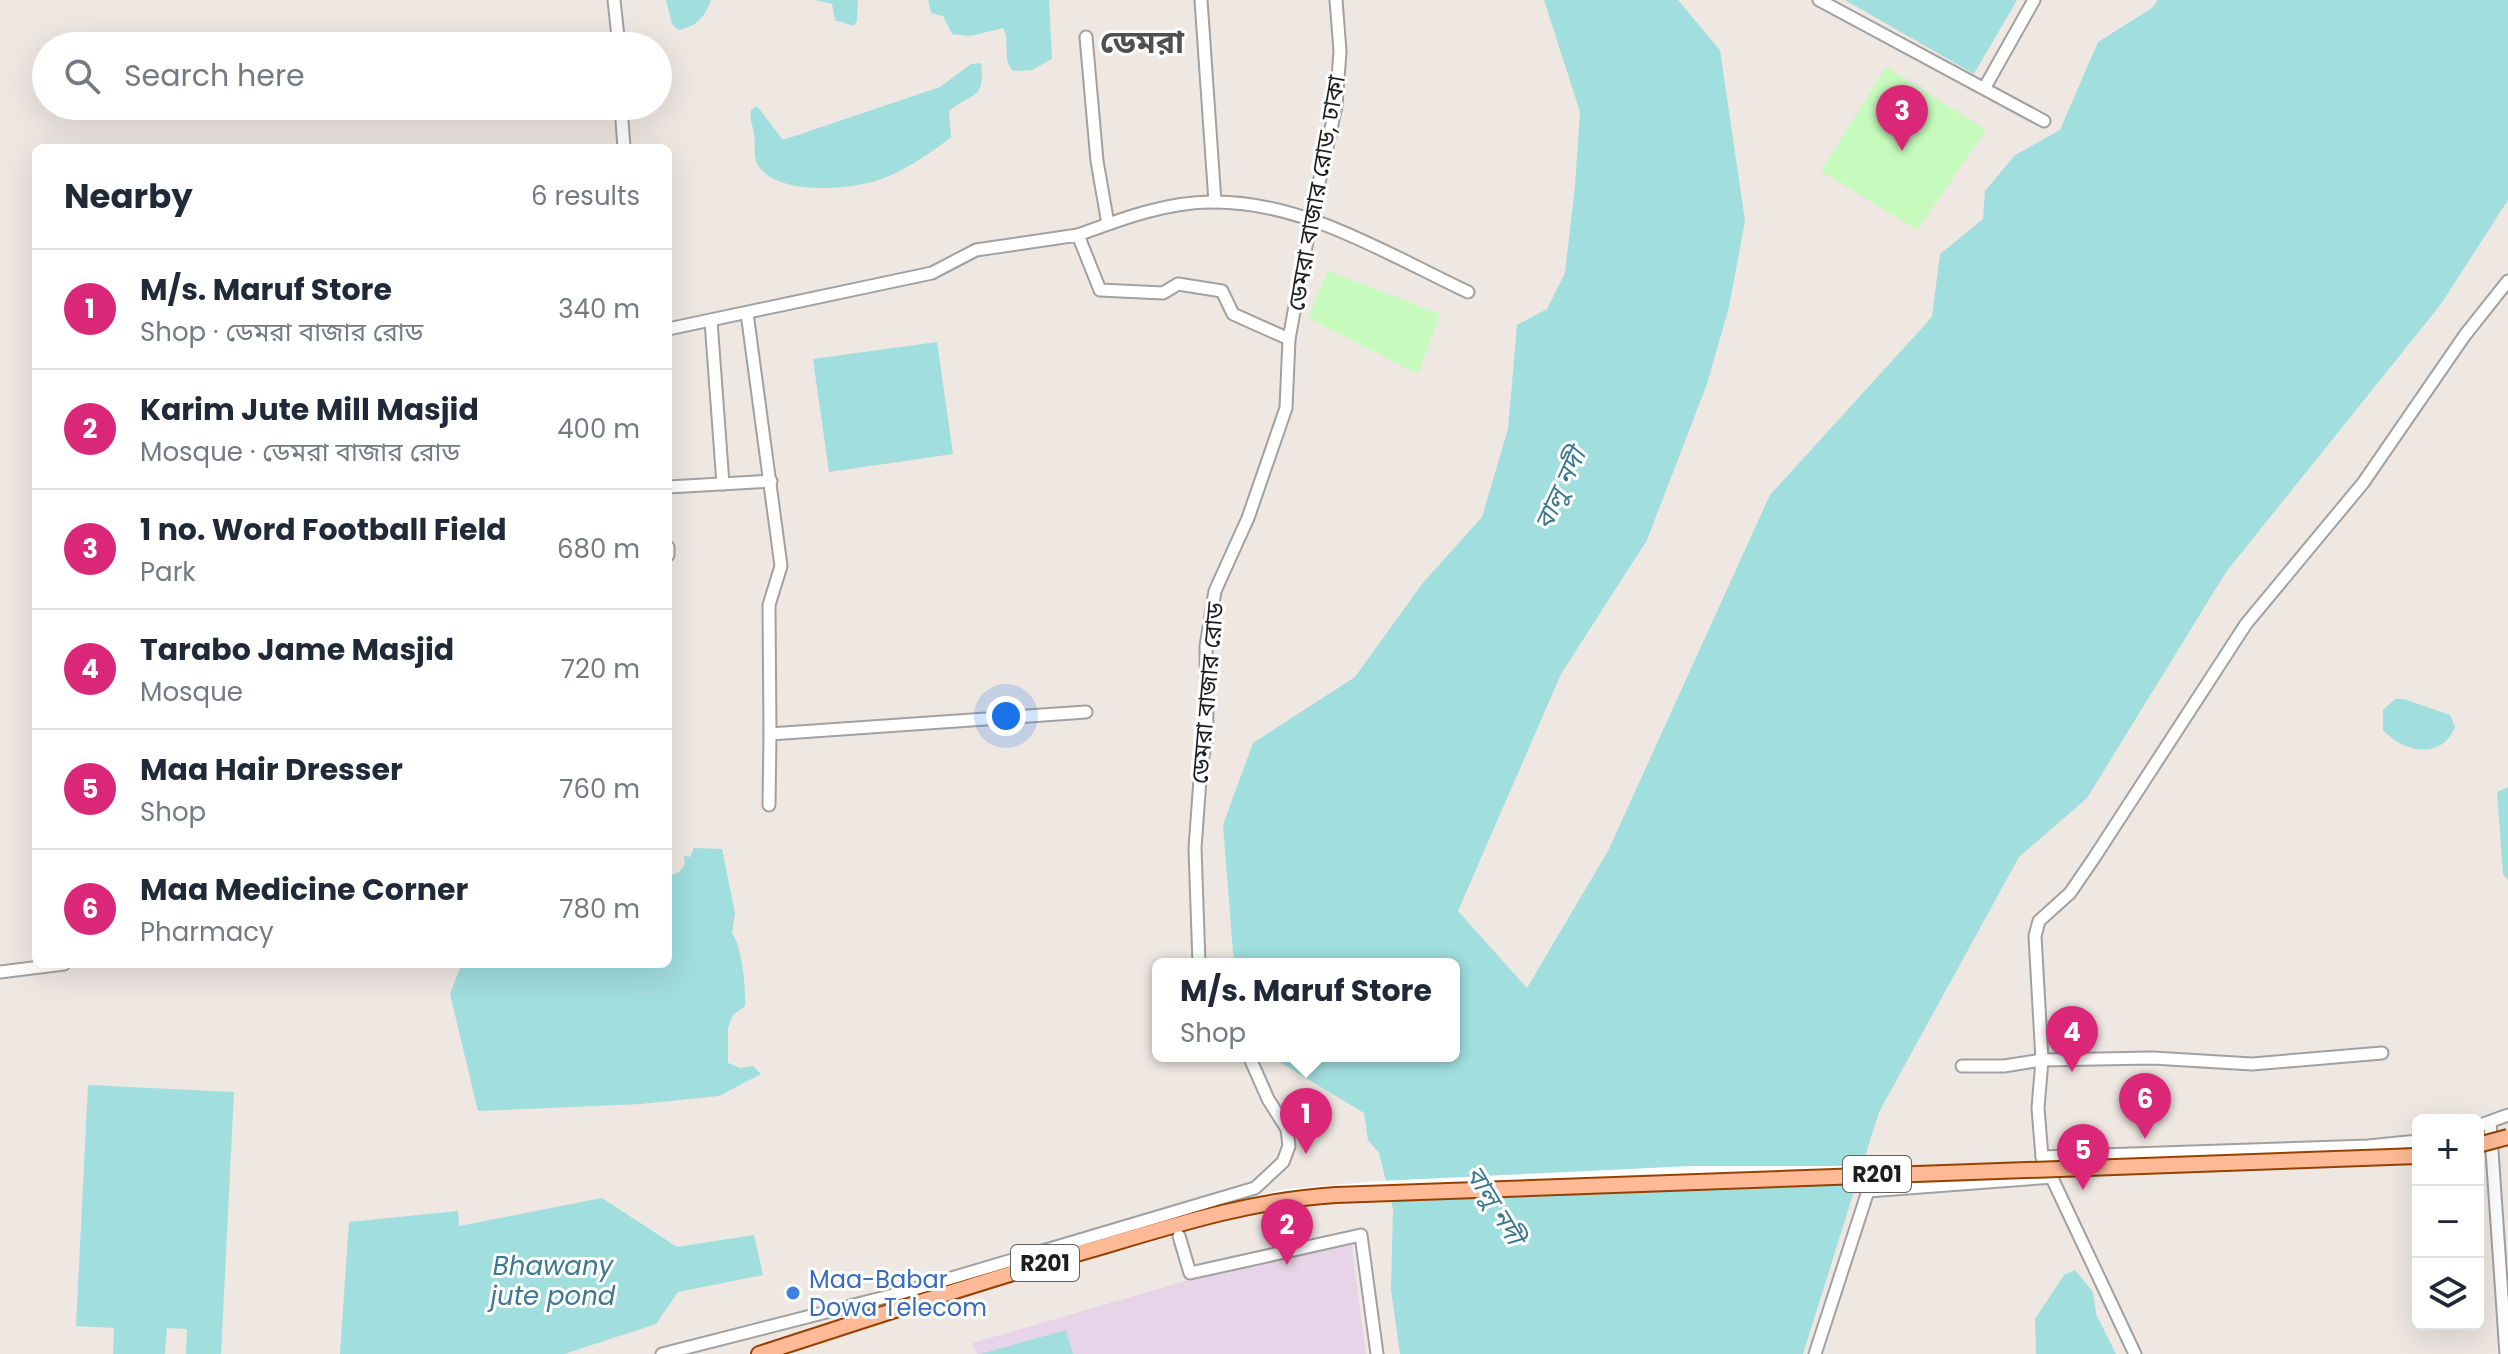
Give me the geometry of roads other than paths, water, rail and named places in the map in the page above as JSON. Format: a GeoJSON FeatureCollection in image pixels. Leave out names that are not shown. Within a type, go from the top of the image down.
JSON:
{"type":"FeatureCollection","features":[{"type":"Feature","properties":{"kind":"main road"},"geometry":{"type":"LineString","coordinates":[[2484,1143],[2508,1137]]}},
{"type":"Feature","properties":{"kind":"main road","name":"R201"},"geometry":{"type":"LineString","coordinates":[[759,1354],[1049,1262],[1219,1212],[1281,1199],[2412,1156]]}},
{"type":"Feature","properties":{"kind":"street"},"geometry":{"type":"LineString","coordinates":[[614,0],[617,32]]}},
{"type":"Feature","properties":{"kind":"street"},"geometry":{"type":"LineString","coordinates":[[1201,0],[1215,202]]}},
{"type":"Feature","properties":{"kind":"street","name":"ডেমরা বাজার রোড, ঢাকা"},"geometry":{"type":"LineString","coordinates":[[1289,339],[1336,106],[1340,51],[1336,0]]}},
{"type":"Feature","properties":{"kind":"street"},"geometry":{"type":"LineString","coordinates":[[1819,0],[2044,121]]}},
{"type":"Feature","properties":{"kind":"street"},"geometry":{"type":"LineString","coordinates":[[1985,87],[2034,0]]}},
{"type":"Feature","properties":{"kind":"street"},"geometry":{"type":"LineString","coordinates":[[1086,37],[1097,161],[1108,224]]}},
{"type":"Feature","properties":{"kind":"street"},"geometry":{"type":"LineString","coordinates":[[622,120],[624,144]]}},
{"type":"Feature","properties":{"kind":"street"},"geometry":{"type":"LineString","coordinates":[[672,328],[932,273],[976,250],[1078,235],[1126,217],[1215,202],[1311,219],[1468,292]]}},
{"type":"Feature","properties":{"kind":"street"},"geometry":{"type":"LineString","coordinates":[[1078,235],[1100,290],[1163,293],[1178,284],[1222,291],[1233,314],[1289,339]]}},
{"type":"Feature","properties":{"kind":"street"},"geometry":{"type":"LineString","coordinates":[[2135,1354],[2042,1157],[2038,1108],[2042,1060],[2035,936],[2039,921],[2078,882],[2246,624],[2363,483],[2465,335],[2508,281]]}},
{"type":"Feature","properties":{"kind":"street"},"geometry":{"type":"LineString","coordinates":[[747,313],[781,566],[769,605],[769,805]]}},
{"type":"Feature","properties":{"kind":"street"},"geometry":{"type":"LineString","coordinates":[[711,321],[723,484]]}},
{"type":"Feature","properties":{"kind":"street","name":"ডেমরা বাজার রোড"},"geometry":{"type":"LineString","coordinates":[[1199,958],[1195,848],[1201,766],[1207,736],[1206,646],[1215,591],[1248,518],[1286,408],[1289,339]]}},
{"type":"Feature","properties":{"kind":"street"},"geometry":{"type":"LineString","coordinates":[[672,487],[771,481]]}},
{"type":"Feature","properties":{"kind":"street"},"geometry":{"type":"LineString","coordinates":[[770,734],[1086,712]]}},
{"type":"Feature","properties":{"kind":"street"},"geometry":{"type":"LineString","coordinates":[[0,972],[32,968]]}},
{"type":"Feature","properties":{"kind":"street"},"geometry":{"type":"LineString","coordinates":[[1962,1066],[2004,1066],[2042,1060],[2153,1058],[2252,1064],[2382,1053]]}},
{"type":"Feature","properties":{"kind":"street"},"geometry":{"type":"LineString","coordinates":[[662,1354],[901,1293],[1255,1188],[1283,1162],[1289,1146],[1287,1129],[1268,1099],[1252,1062]]}},
{"type":"Feature","properties":{"kind":"street"},"geometry":{"type":"LineString","coordinates":[[2484,1124],[2508,1115]]}},
{"type":"Feature","properties":{"kind":"street"},"geometry":{"type":"LineString","coordinates":[[2490,1122],[2506,1354]]}},
{"type":"Feature","properties":{"kind":"street"},"geometry":{"type":"LineString","coordinates":[[2042,1157],[2368,1146],[2412,1142]]}},
{"type":"Feature","properties":{"kind":"street"},"geometry":{"type":"LineString","coordinates":[[1815,1354],[1868,1191],[2053,1177]]}},
{"type":"Feature","properties":{"kind":"street"},"geometry":{"type":"LineString","coordinates":[[1179,1236],[1190,1273],[1361,1235],[1377,1354]]}},
{"type":"Feature","properties":{"kind":"water"},"geometry":{"type":"Polygon","coordinates":[[[666,0],[711,0],[699,20],[678,30],[672,24],[666,0]]]}},
{"type":"Feature","properties":{"kind":"water"},"geometry":{"type":"Polygon","coordinates":[[[815,0],[858,0],[857,21],[853,26],[835,20],[832,4],[815,0]]]}},
{"type":"Feature","properties":{"kind":"water"},"geometry":{"type":"Polygon","coordinates":[[[928,0],[1049,0],[1052,59],[1032,70],[1014,71],[1008,62],[1003,28],[971,36],[952,34],[943,16],[931,13],[928,0]]]}},
{"type":"Feature","properties":{"kind":"water","name":"বালু নদী"},"geometry":{"type":"Polygon","coordinates":[[[1544,0],[1678,0],[1720,50],[1745,221],[1729,307],[1707,384],[1647,540],[1561,674],[1458,911],[1527,988],[1608,851],[1770,495],[1932,317],[1940,254],[1983,219],[1985,191],[2015,155],[2060,130],[2098,42],[2152,8],[2158,0],[2508,0],[2508,200],[2441,304],[2226,572],[2087,798],[2019,857],[1879,1112],[1803,1354],[1400,1354],[1391,1290],[1393,1209],[1379,1153],[1368,1140],[1364,1113],[1279,1062],[1460,1062],[1460,958],[1234,958],[1223,825],[1253,743],[1355,677],[1422,584],[1482,517],[1508,429],[1517,325],[1547,309],[1565,273],[1580,112],[1544,0]]]}},
{"type":"Feature","properties":{"kind":"water"},"geometry":{"type":"Polygon","coordinates":[[[1845,0],[2017,0],[1974,74],[1845,0]]]}},
{"type":"Feature","properties":{"kind":"water"},"geometry":{"type":"Polygon","coordinates":[[[981,63],[979,90],[949,111],[951,137],[895,173],[847,187],[812,188],[795,186],[767,175],[756,161],[751,110],[757,106],[783,140],[940,87],[971,64],[981,63]]]}},
{"type":"Feature","properties":{"kind":"water"},"geometry":{"type":"Polygon","coordinates":[[[937,342],[953,454],[829,472],[813,359],[937,342]]]}},
{"type":"Feature","properties":{"kind":"water"},"geometry":{"type":"Polygon","coordinates":[[[2395,699],[2404,699],[2450,715],[2455,727],[2449,738],[2432,749],[2422,750],[2392,738],[2383,730],[2383,710],[2395,699]]]}},
{"type":"Feature","properties":{"kind":"water"},"geometry":{"type":"Polygon","coordinates":[[[2508,787],[2508,880],[2503,874],[2497,792],[2508,787]]]}},
{"type":"Feature","properties":{"kind":"water"},"geometry":{"type":"Polygon","coordinates":[[[694,848],[722,849],[735,913],[732,933],[741,957],[745,1006],[733,1015],[728,1028],[728,1063],[740,1068],[753,1066],[761,1074],[719,1096],[641,1104],[478,1111],[450,994],[460,968],[672,968],[672,875],[679,872],[685,864],[684,856],[690,857],[694,848]]]}},
{"type":"Feature","properties":{"kind":"water"},"geometry":{"type":"Polygon","coordinates":[[[88,1085],[234,1092],[221,1354],[186,1354],[187,1329],[167,1328],[165,1354],[113,1354],[114,1328],[76,1326],[88,1085]]]}},
{"type":"Feature","properties":{"kind":"water","name":"Bhawany jute pond"},"geometry":{"type":"Polygon","coordinates":[[[602,1198],[677,1247],[754,1235],[763,1275],[678,1292],[656,1324],[564,1354],[340,1354],[349,1222],[458,1211],[459,1226],[602,1198]]]}},
{"type":"Feature","properties":{"kind":"water"},"geometry":{"type":"Polygon","coordinates":[[[2075,1270],[2093,1292],[2096,1314],[2116,1354],[2036,1354],[2035,1319],[2064,1275],[2075,1270]]]}},
{"type":"Feature","properties":{"kind":"water"},"geometry":{"type":"Polygon","coordinates":[[[1066,1330],[1073,1354],[980,1354],[1066,1330]]]}},
{"type":"Feature","properties":{"kind":"place","name":"1 no. Word Football Field"},"geometry":{"type":"Point","coordinates":[1902,151]}},
{"type":"Feature","properties":{"kind":"place","name":"Tarabo Jame Masjid"},"geometry":{"type":"Point","coordinates":[2072,1072]}},
{"type":"Feature","properties":{"kind":"place","name":"Maa Medicine Corner"},"geometry":{"type":"Point","coordinates":[2145,1139]}},
{"type":"Feature","properties":{"kind":"place","name":"M/s. Maruf Store"},"geometry":{"type":"Point","coordinates":[1306,1154]}},
{"type":"Feature","properties":{"kind":"place","name":"Maa Hair Dresser"},"geometry":{"type":"Point","coordinates":[2083,1190]}},
{"type":"Feature","properties":{"kind":"place","name":"Karim Jute Mill Masjid"},"geometry":{"type":"Point","coordinates":[1287,1265]}},
{"type":"Feature","properties":{"kind":"place","name":"Maa-Babar Dowa Telecom"},"geometry":{"type":"Point","coordinates":[793,1293]}},
{"type":"Feature","properties":{"kind":"district","name":"ডেমরা"},"geometry":{"type":"Point","coordinates":[1142,41]}}]}
